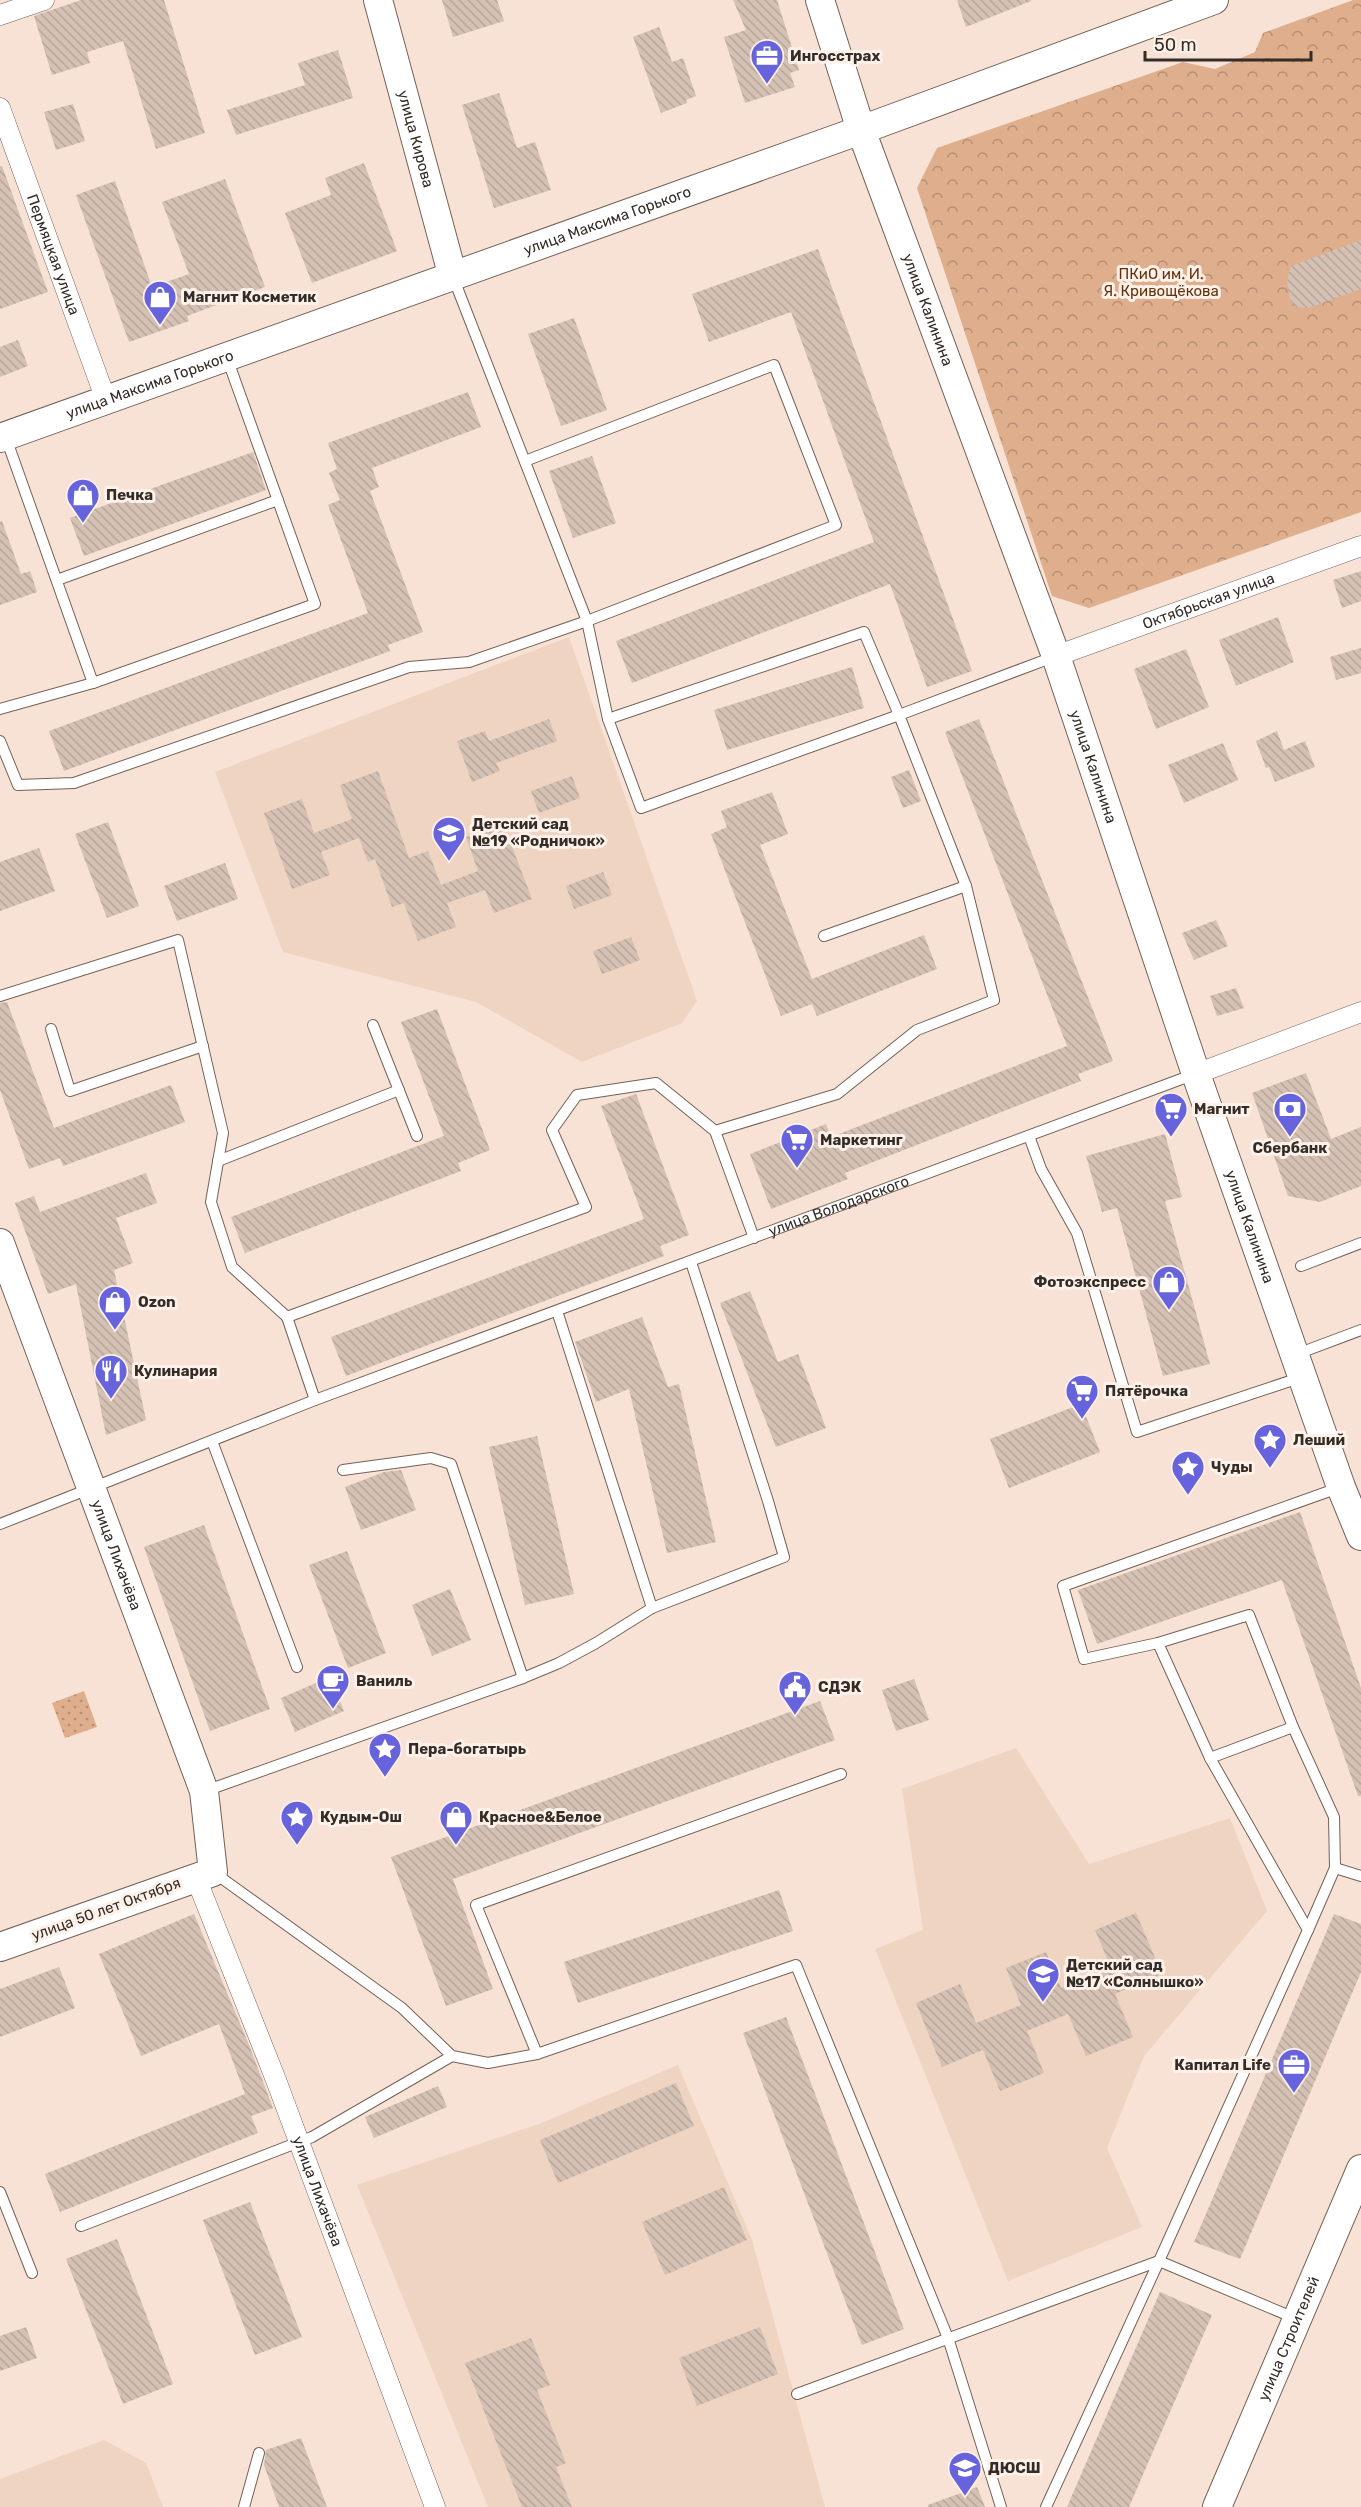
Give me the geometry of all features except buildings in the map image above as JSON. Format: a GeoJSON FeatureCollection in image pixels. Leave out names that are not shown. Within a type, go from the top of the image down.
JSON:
{"type":"FeatureCollection","features":[{"type":"Feature","properties":{"kind":"street"},"geometry":{"type":"LineString","coordinates":[[0,15],[44,0]]}},
{"type":"Feature","properties":{"kind":"street","name":"улица Кирова"},"geometry":{"type":"LineString","coordinates":[[378,0],[453,277]]}},
{"type":"Feature","properties":{"kind":"street","name":"улица Калинина"},"geometry":{"type":"LineString","coordinates":[[820,0],[861,130],[1056,656],[1196,1074],[1341,1487],[1361,1536]]}},
{"type":"Feature","properties":{"kind":"street","name":"улица Максима Горького"},"geometry":{"type":"LineString","coordinates":[[3,437],[861,130],[1208,1]]}},
{"type":"Feature","properties":{"kind":"street","name":"Пермяцкая улица"},"geometry":{"type":"LineString","coordinates":[[0,108],[106,400]]}},
{"type":"Feature","properties":{"kind":"street","name":"Октябрьская улица"},"geometry":{"type":"LineString","coordinates":[[1056,656],[1361,546]]}},
{"type":"Feature","properties":{"kind":"street","name":"улица Володарского"},"geometry":{"type":"LineString","coordinates":[[1196,1074],[1361,1012]]}},
{"type":"Feature","properties":{"kind":"street","name":"улица Лихачёва"},"geometry":{"type":"LineString","coordinates":[[0,1243],[204,1791],[204,1875],[299,2142],[435,2507]]}},
{"type":"Feature","properties":{"kind":"street","name":"улица 50 лет Октября"},"geometry":{"type":"LineString","coordinates":[[0,1947],[204,1875]]}},
{"type":"Feature","properties":{"kind":"street","name":"улица Строителей"},"geometry":{"type":"LineString","coordinates":[[1217,2507],[1361,2169]]}},
{"type":"Feature","properties":{"kind":"lane"},"geometry":{"type":"LineString","coordinates":[[453,277],[587,621],[608,719],[641,808],[1056,656]]}},
{"type":"Feature","properties":{"kind":"lane"},"geometry":{"type":"LineString","coordinates":[[0,709],[93,683],[315,604],[227,357]]}},
{"type":"Feature","properties":{"kind":"lane"},"geometry":{"type":"LineString","coordinates":[[0,741],[18,785],[74,783],[409,667],[469,662],[587,621],[836,525],[774,365],[525,461]]}},
{"type":"Feature","properties":{"kind":"lane"},"geometry":{"type":"LineString","coordinates":[[3,437],[93,683]]}},
{"type":"Feature","properties":{"kind":"lane"},"geometry":{"type":"LineString","coordinates":[[57,580],[278,501]]}},
{"type":"Feature","properties":{"kind":"lane"},"geometry":{"type":"LineString","coordinates":[[608,719],[864,632],[966,886],[994,1000],[916,1030],[837,1094],[715,1131]]}},
{"type":"Feature","properties":{"kind":"lane"},"geometry":{"type":"LineString","coordinates":[[824,936],[966,886]]}},
{"type":"Feature","properties":{"kind":"lane"},"geometry":{"type":"LineString","coordinates":[[0,996],[178,940],[222,1133],[211,1202],[232,1267],[288,1317],[315,1400]]}},
{"type":"Feature","properties":{"kind":"lane"},"geometry":{"type":"LineString","coordinates":[[373,1025],[417,1136]]}},
{"type":"Feature","properties":{"kind":"lane"},"geometry":{"type":"LineString","coordinates":[[51,1029],[70,1091],[202,1046]]}},
{"type":"Feature","properties":{"kind":"lane","name":"улица Володарского"},"geometry":{"type":"LineString","coordinates":[[0,1524],[315,1400],[1196,1074]]}},
{"type":"Feature","properties":{"kind":"lane"},"geometry":{"type":"LineString","coordinates":[[288,1317],[586,1207],[552,1130],[577,1095],[656,1083],[715,1131],[754,1238]]}},
{"type":"Feature","properties":{"kind":"lane"},"geometry":{"type":"LineString","coordinates":[[218,1161],[399,1090]]}},
{"type":"Feature","properties":{"kind":"lane"},"geometry":{"type":"LineString","coordinates":[[1029,1136],[1041,1169],[1077,1233],[1137,1432],[1298,1366],[1361,1330]]}},
{"type":"Feature","properties":{"kind":"lane"},"geometry":{"type":"LineString","coordinates":[[1301,1266],[1361,1243]]}},
{"type":"Feature","properties":{"kind":"lane"},"geometry":{"type":"LineString","coordinates":[[204,1791],[523,1678],[587,1648],[652,1608],[784,1557],[691,1262]]}},
{"type":"Feature","properties":{"kind":"lane"},"geometry":{"type":"LineString","coordinates":[[557,1311],[652,1608]]}},
{"type":"Feature","properties":{"kind":"lane"},"geometry":{"type":"LineString","coordinates":[[212,1441],[297,1667]]}},
{"type":"Feature","properties":{"kind":"lane"},"geometry":{"type":"LineString","coordinates":[[343,1470],[431,1458],[451,1464],[523,1678]]}},
{"type":"Feature","properties":{"kind":"lane"},"geometry":{"type":"LineString","coordinates":[[1046,2507],[1335,1868],[1334,1817],[1293,1727],[1249,1615],[1158,1643],[1084,1659],[1063,1586],[1341,1487]]}},
{"type":"Feature","properties":{"kind":"lane"},"geometry":{"type":"LineString","coordinates":[[1158,1643],[1210,1758],[1308,1930]]}},
{"type":"Feature","properties":{"kind":"lane"},"geometry":{"type":"LineString","coordinates":[[1210,1758],[1293,1727]]}},
{"type":"Feature","properties":{"kind":"lane"},"geometry":{"type":"LineString","coordinates":[[537,2054],[476,1905],[841,1774]]}},
{"type":"Feature","properties":{"kind":"lane"},"geometry":{"type":"LineString","coordinates":[[1335,1868],[1361,1876]]}},
{"type":"Feature","properties":{"kind":"lane"},"geometry":{"type":"LineString","coordinates":[[204,1875],[402,2008],[452,2056],[488,2062],[537,2054],[796,1965],[948,2338],[1000,2507]]}},
{"type":"Feature","properties":{"kind":"lane"},"geometry":{"type":"LineString","coordinates":[[81,2226],[312,2137],[452,2056]]}},
{"type":"Feature","properties":{"kind":"lane"},"geometry":{"type":"LineString","coordinates":[[0,2192],[32,2273]]}},
{"type":"Feature","properties":{"kind":"lane"},"geometry":{"type":"LineString","coordinates":[[796,2394],[1158,2261],[1297,2319]]}},
{"type":"Feature","properties":{"kind":"lane"},"geometry":{"type":"LineString","coordinates":[[244,2507],[259,2453]]}},
{"type":"Feature","properties":{"kind":"shaded area","name":"Детский сад №19 «Родничок»"},"geometry":{"type":"Polygon","coordinates":[[[569,637],[697,1001],[682,1023],[582,1062],[476,1002],[283,952],[215,772],[569,637]]]}},
{"type":"Feature","properties":{"kind":"shaded area","name":"Детский сад №17 «Солнышко»"},"geometry":{"type":"Polygon","coordinates":[[[1016,1748],[1089,1864],[1230,1818],[1267,1911],[1144,2056],[1107,2148],[1142,2227],[1008,2281],[875,1949],[923,1930],[902,1789],[1016,1748]]]}},
{"type":"Feature","properties":{"kind":"shaded area"},"geometry":{"type":"Polygon","coordinates":[[[678,2065],[752,2240],[825,2507],[488,2507],[357,2185],[539,2124],[678,2065]]]}},
{"type":"Feature","properties":{"kind":"shaded area"},"geometry":{"type":"Polygon","coordinates":[[[104,2440],[146,2463],[163,2507],[0,2507],[0,2479],[104,2440]]]}},
{"type":"Feature","properties":{"kind":"green space","name":"ПКиО им. И. Я. Кривощёкова"},"geometry":{"type":"Polygon","coordinates":[[[1353,0],[1361,0],[1361,512],[1089,608],[1052,596],[917,188],[937,148],[1183,62],[1215,69],[1255,52],[1263,33],[1353,0]]]}},
{"type":"Feature","properties":{"kind":"green space"},"geometry":{"type":"Polygon","coordinates":[[[84,1691],[97,1727],[65,1738],[52,1703],[84,1691]]]}},
{"type":"Feature","properties":{"kind":"place","name":"Ингосстрах"},"geometry":{"type":"Point","coordinates":[767,85]}},
{"type":"Feature","properties":{"kind":"place","name":"Магнит Косметик"},"geometry":{"type":"Point","coordinates":[160,326]}},
{"type":"Feature","properties":{"kind":"place","name":"Печка"},"geometry":{"type":"Point","coordinates":[83,524]}},
{"type":"Feature","properties":{"kind":"place","name":"Детский сад №19 «Родничок»"},"geometry":{"type":"Point","coordinates":[449,862]}},
{"type":"Feature","properties":{"kind":"place","name":"Магнит"},"geometry":{"type":"Point","coordinates":[1171,1138]}},
{"type":"Feature","properties":{"kind":"place","name":"Сбербанк"},"geometry":{"type":"Point","coordinates":[1290,1138]}},
{"type":"Feature","properties":{"kind":"place","name":"Маркетинг"},"geometry":{"type":"Point","coordinates":[797,1169]}},
{"type":"Feature","properties":{"kind":"place","name":"Фотоэкспресс"},"geometry":{"type":"Point","coordinates":[1169,1311]}},
{"type":"Feature","properties":{"kind":"place","name":"Ozon"},"geometry":{"type":"Point","coordinates":[115,1331]}},
{"type":"Feature","properties":{"kind":"place","name":"Кулинария"},"geometry":{"type":"Point","coordinates":[111,1400]}},
{"type":"Feature","properties":{"kind":"place","name":"Пятёрочка"},"geometry":{"type":"Point","coordinates":[1082,1420]}},
{"type":"Feature","properties":{"kind":"place","name":"Леший"},"geometry":{"type":"Point","coordinates":[1270,1469]}},
{"type":"Feature","properties":{"kind":"place","name":"Чуды"},"geometry":{"type":"Point","coordinates":[1188,1496]}},
{"type":"Feature","properties":{"kind":"place","name":"Ваниль"},"geometry":{"type":"Point","coordinates":[333,1710]}},
{"type":"Feature","properties":{"kind":"place","name":"СДЭК"},"geometry":{"type":"Point","coordinates":[795,1716]}},
{"type":"Feature","properties":{"kind":"place","name":"Пера-богатырь"},"geometry":{"type":"Point","coordinates":[385,1778]}},
{"type":"Feature","properties":{"kind":"place","name":"Кудым-Ош"},"geometry":{"type":"Point","coordinates":[297,1846]}},
{"type":"Feature","properties":{"kind":"place","name":"Красное&Белое"},"geometry":{"type":"Point","coordinates":[456,1846]}},
{"type":"Feature","properties":{"kind":"place","name":"Детский сад №17 «Солнышко»"},"geometry":{"type":"Point","coordinates":[1043,2003]}},
{"type":"Feature","properties":{"kind":"place","name":"Капитал Life"},"geometry":{"type":"Point","coordinates":[1294,2094]}},
{"type":"Feature","properties":{"kind":"place","name":"ДЮСШ"},"geometry":{"type":"Point","coordinates":[965,2497]}}]}
